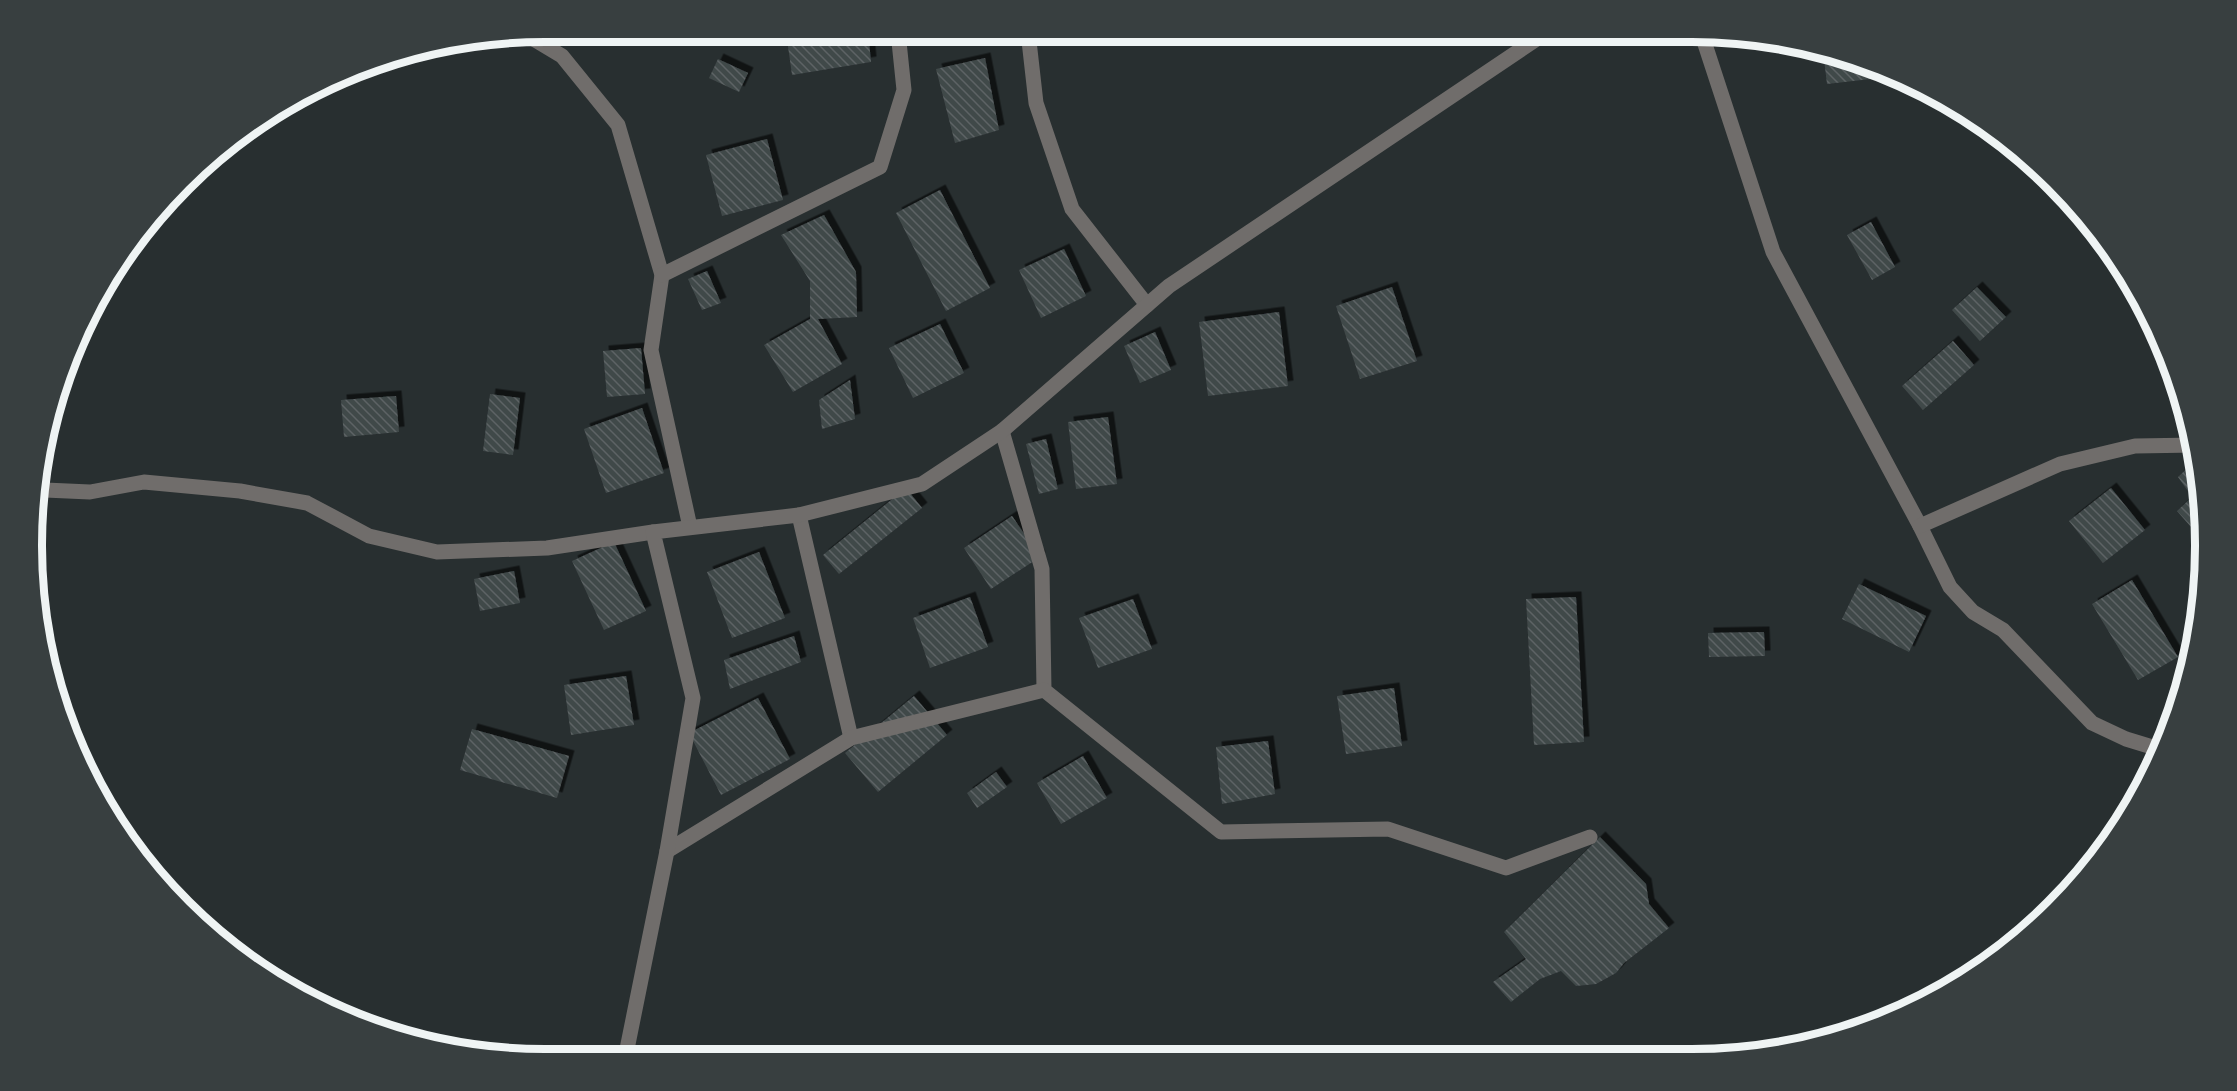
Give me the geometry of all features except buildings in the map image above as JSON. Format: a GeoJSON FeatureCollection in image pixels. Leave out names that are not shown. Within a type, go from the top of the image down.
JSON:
{"type":"FeatureCollection","features":[{"type":"Feature","properties":{"kind":"street"},"geometry":{"type":"LineString","coordinates":[[538,42],[562,56],[618,125],[662,275],[651,350],[690,527]]}},
{"type":"Feature","properties":{"kind":"street"},"geometry":{"type":"LineString","coordinates":[[662,275],[880,167],[904,90],[899,42]]}},
{"type":"Feature","properties":{"kind":"street"},"geometry":{"type":"LineString","coordinates":[[1029,42],[1036,103],[1072,209],[1147,305]]}},
{"type":"Feature","properties":{"kind":"street"},"geometry":{"type":"LineString","coordinates":[[45,490],[90,492],[144,482],[240,491],[307,503],[369,536],[437,552],[547,548],[690,527],[800,515],[922,484],[1002,432],[1169,286],[1532,42]]}},
{"type":"Feature","properties":{"kind":"street"},"geometry":{"type":"LineString","coordinates":[[1704,42],[1773,252],[1920,526],[1950,587],[1973,612],[2003,630],[2092,723],[2126,739],[2153,747]]}},
{"type":"Feature","properties":{"kind":"street"},"geometry":{"type":"LineString","coordinates":[[1002,432],[1042,569],[1044,690]]}},
{"type":"Feature","properties":{"kind":"street"},"geometry":{"type":"LineString","coordinates":[[1920,526],[2060,464],[2135,446],[2185,445]]}},
{"type":"Feature","properties":{"kind":"street"},"geometry":{"type":"LineString","coordinates":[[800,515],[851,738]]}},
{"type":"Feature","properties":{"kind":"street"},"geometry":{"type":"LineString","coordinates":[[627,1049],[667,851],[693,699],[653,532]]}},
{"type":"Feature","properties":{"kind":"street"},"geometry":{"type":"LineString","coordinates":[[667,851],[851,738],[1044,690]]}},
{"type":"Feature","properties":{"kind":"street"},"geometry":{"type":"LineString","coordinates":[[1044,690],[1221,832],[1388,829],[1506,868],[1590,837]]}}]}
